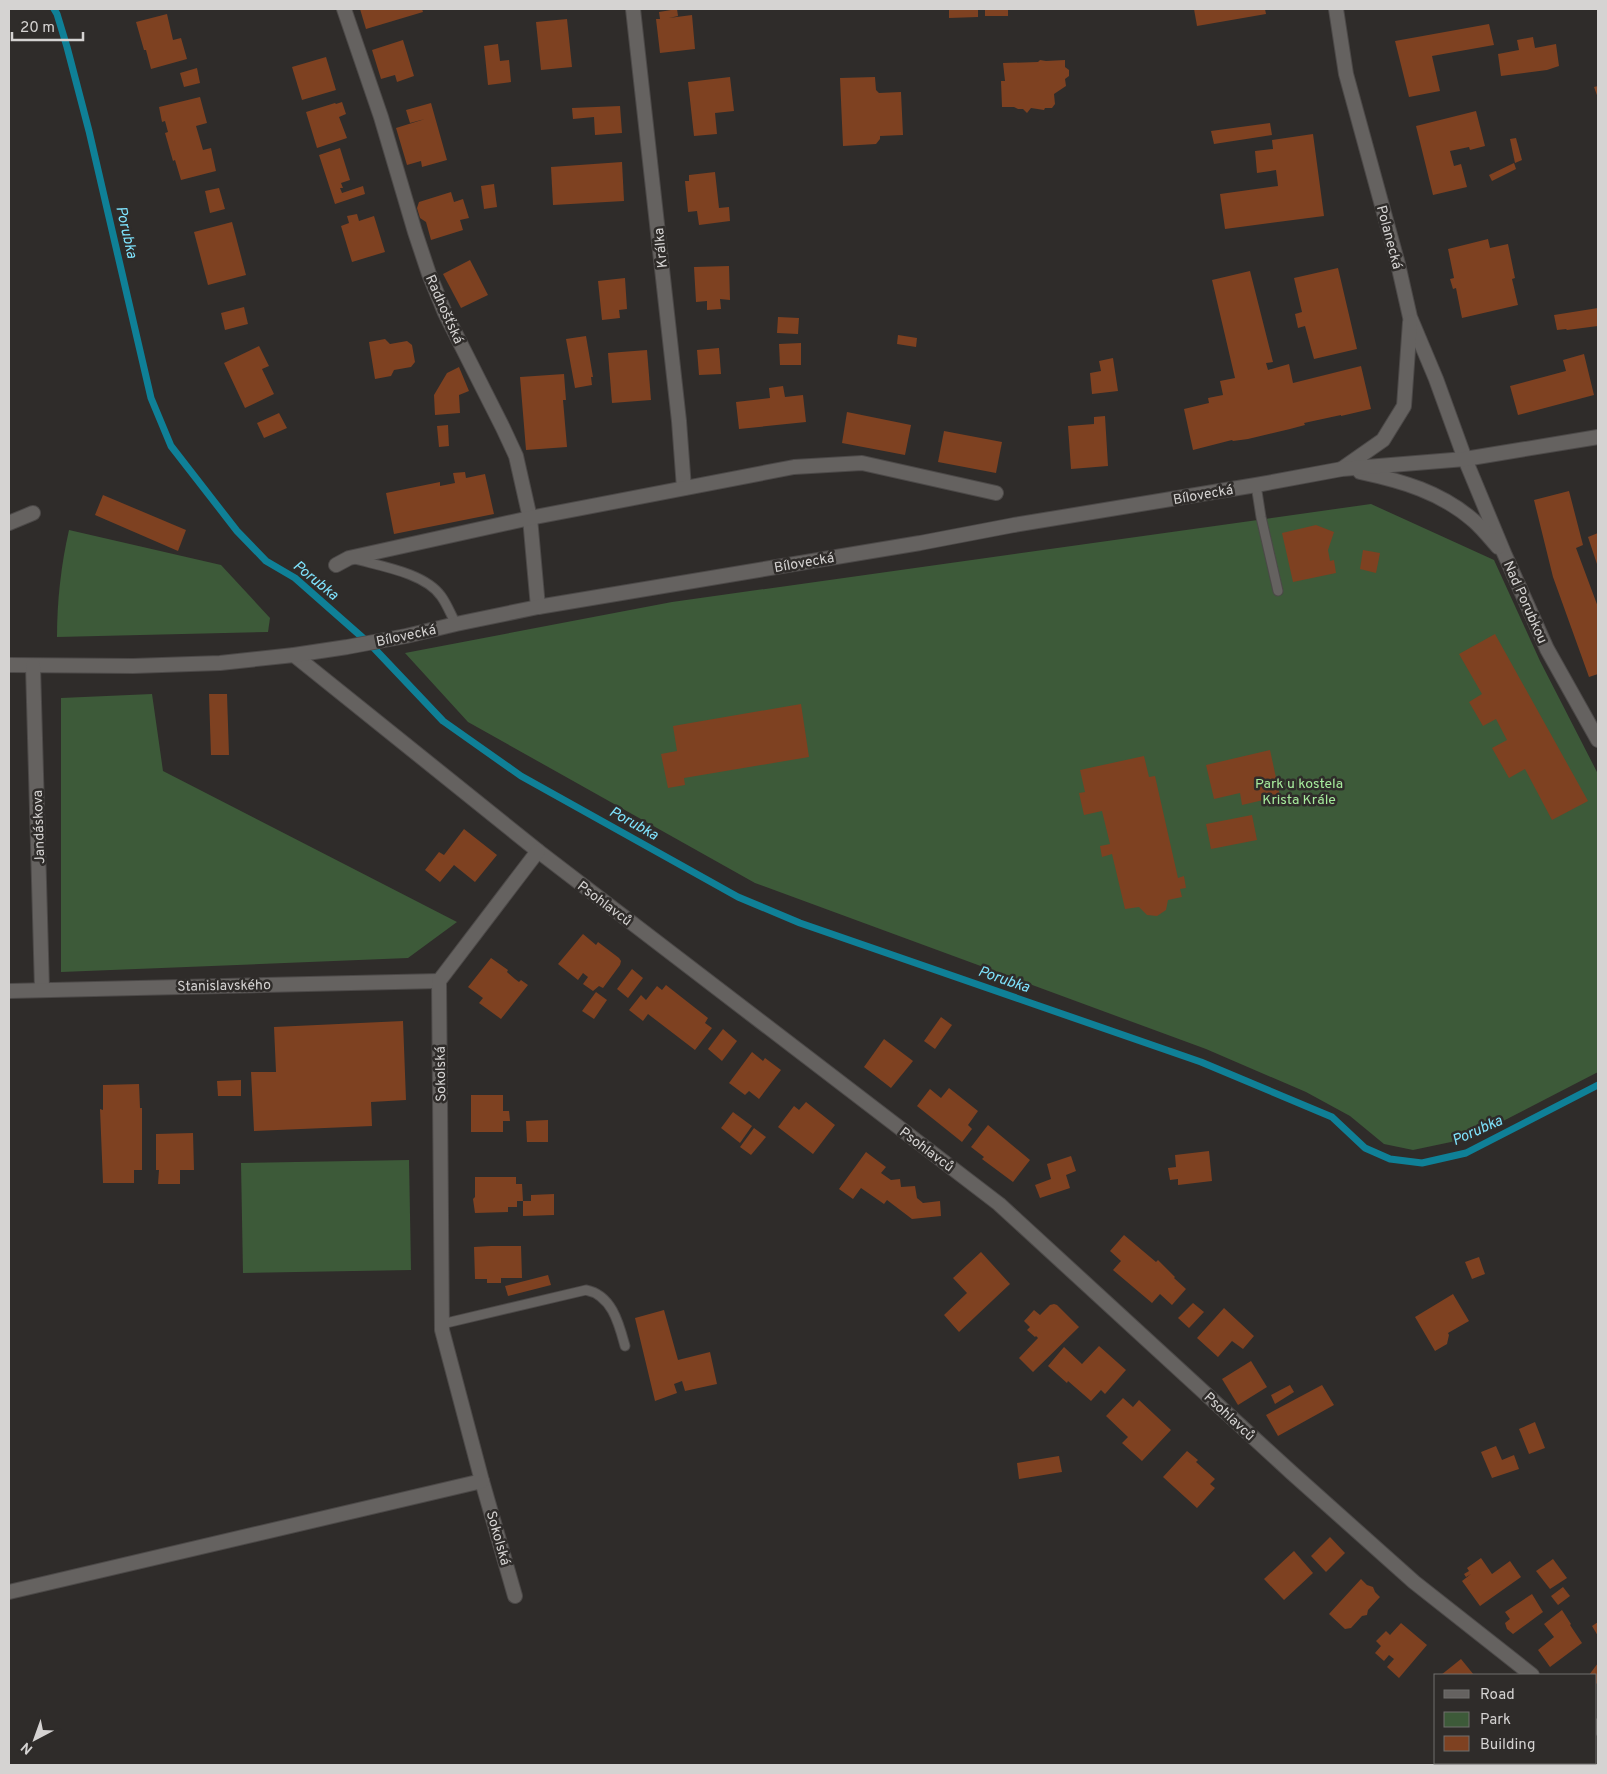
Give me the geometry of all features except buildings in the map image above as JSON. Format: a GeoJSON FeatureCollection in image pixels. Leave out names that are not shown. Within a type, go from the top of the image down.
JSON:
{"type":"FeatureCollection","features":[{"type":"Feature","properties":{"kind":"street","name":"Radhošťská"},"geometry":{"type":"LineString","coordinates":[[344,9],[381,117],[429,274],[445,313],[516,456],[530,518],[538,607]]}},
{"type":"Feature","properties":{"kind":"street","name":"Králka"},"geometry":{"type":"LineString","coordinates":[[633,9],[679,421],[684,488]]}},
{"type":"Feature","properties":{"kind":"street","name":"Polanecká"},"geometry":{"type":"LineString","coordinates":[[1336,9],[1346,74],[1398,264],[1410,317],[1436,379],[1465,459]]}},
{"type":"Feature","properties":{"kind":"street"},"geometry":{"type":"LineString","coordinates":[[1342,469],[1384,440],[1404,406],[1410,317]]}},
{"type":"Feature","properties":{"kind":"street","name":"Bílovecká"},"geometry":{"type":"LineString","coordinates":[[9,665],[133,666],[220,663],[294,655],[406,636],[538,607],[920,543],[1342,469],[1465,459],[1598,437]]}},
{"type":"Feature","properties":{"kind":"street","name":"Nad Porubkou"},"geometry":{"type":"LineString","coordinates":[[1465,459],[1547,650],[1598,740]]}},
{"type":"Feature","properties":{"kind":"street"},"geometry":{"type":"LineString","coordinates":[[336,565],[349,558],[530,518],[794,467],[862,463],[996,493]]}},
{"type":"Feature","properties":{"kind":"street"},"geometry":{"type":"LineString","coordinates":[[1342,469],[1397,480],[1442,498],[1474,521],[1504,553]]}},
{"type":"Feature","properties":{"kind":"street"},"geometry":{"type":"LineString","coordinates":[[9,523],[33,513]]}},
{"type":"Feature","properties":{"kind":"street","name":"Psohlavců"},"geometry":{"type":"LineString","coordinates":[[294,655],[538,851],[999,1204],[1292,1473],[1414,1582],[1531,1674]]}},
{"type":"Feature","properties":{"kind":"street","name":"Jandáskova"},"geometry":{"type":"LineString","coordinates":[[33,666],[42,989]]}},
{"type":"Feature","properties":{"kind":"street"},"geometry":{"type":"LineString","coordinates":[[438,981],[538,851]]}},
{"type":"Feature","properties":{"kind":"street","name":"Stanislavského"},"geometry":{"type":"LineString","coordinates":[[9,991],[438,981]]}},
{"type":"Feature","properties":{"kind":"street","name":"Sokolská"},"geometry":{"type":"LineString","coordinates":[[438,981],[442,1327],[482,1481],[516,1596]]}},
{"type":"Feature","properties":{"kind":"street"},"geometry":{"type":"LineString","coordinates":[[9,1592],[482,1481]]}},
{"type":"Feature","properties":{"kind":"lane"},"geometry":{"type":"LineString","coordinates":[[1256,485],[1261,517],[1278,591]]}},
{"type":"Feature","properties":{"kind":"lane"},"geometry":{"type":"LineString","coordinates":[[349,558],[395,570],[428,583],[440,594],[456,624]]}},
{"type":"Feature","properties":{"kind":"lane"},"geometry":{"type":"LineString","coordinates":[[442,1327],[586,1290],[601,1297],[614,1312],[625,1346]]}},
{"type":"Feature","properties":{"kind":"green space","name":"Park u kostela Krista Krále"},"geometry":{"type":"Polygon","coordinates":[[[1371,504],[1494,560],[1540,661],[1598,774],[1598,1072],[1470,1138],[1413,1150],[1384,1144],[1350,1116],[1306,1092],[1206,1049],[755,883],[468,722],[405,653],[672,602],[1371,504]]]}},
{"type":"Feature","properties":{"kind":"green space"},"geometry":{"type":"Polygon","coordinates":[[[69,530],[221,565],[270,618],[268,632],[57,637],[60,583],[69,530]]]}},
{"type":"Feature","properties":{"kind":"green space"},"geometry":{"type":"Polygon","coordinates":[[[152,694],[163,771],[457,922],[408,958],[61,972],[61,698],[152,694]]]}},
{"type":"Feature","properties":{"kind":"green space"},"geometry":{"type":"Polygon","coordinates":[[[409,1160],[411,1270],[243,1273],[241,1163],[409,1160]]]}},
{"type":"Feature","properties":{"kind":"waterway","name":"Porubka"},"geometry":{"type":"LineString","coordinates":[[54,9],[67,47],[89,131],[151,398],[171,446],[237,531],[266,561],[295,578],[371,645],[443,721],[521,776],[738,897],[800,923],[1201,1062],[1332,1117],[1365,1148],[1390,1159],[1422,1163],[1466,1153],[1598,1085]]}}]}
